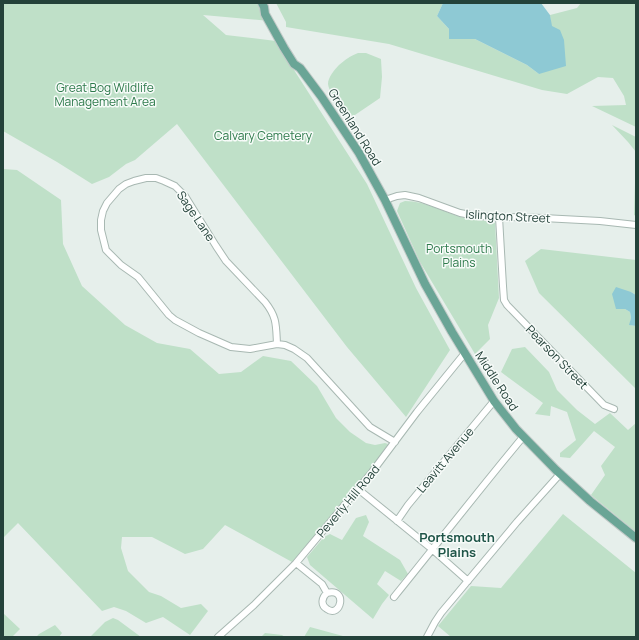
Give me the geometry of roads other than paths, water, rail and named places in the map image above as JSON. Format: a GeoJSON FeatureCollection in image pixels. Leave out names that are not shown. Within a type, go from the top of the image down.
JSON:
{"type":"FeatureCollection","features":[{"type":"Feature","properties":{"kind":"main road","name":"Greenland Road"},"geometry":{"type":"LineString","coordinates":[[263,5],[265,14],[298,61],[300,68],[345,130],[385,200]]}},
{"type":"Feature","properties":{"kind":"main road","name":"Middle Road"},"geometry":{"type":"LineString","coordinates":[[385,200],[425,284],[445,320],[494,401],[508,420],[560,474],[585,497],[636,538]]}},
{"type":"Feature","properties":{"kind":"street","name":"Sage Lane"},"geometry":{"type":"LineString","coordinates":[[277,344],[276,325],[270,309],[226,261],[185,196],[175,186],[156,178],[146,178],[126,184],[119,189],[107,204],[103,211],[101,220],[101,230],[106,250],[121,265],[138,276],[169,315],[175,320],[199,333],[231,347],[250,349],[277,344],[285,345],[294,349],[307,358],[370,427],[395,442]]}},
{"type":"Feature","properties":{"kind":"street","name":"Islington Street"},"geometry":{"type":"LineString","coordinates":[[385,200],[405,195],[419,198],[460,213],[483,217],[593,220],[636,225]]}},
{"type":"Feature","properties":{"kind":"street","name":"Pearson Street"},"geometry":{"type":"LineString","coordinates":[[499,217],[504,300],[511,310],[604,405],[614,409]]}},
{"type":"Feature","properties":{"kind":"street","name":"Peverly Hill Road"},"geometry":{"type":"LineString","coordinates":[[218,637],[254,605],[296,563],[358,489],[417,412],[465,353]]}},
{"type":"Feature","properties":{"kind":"street","name":"Leavitt Avenue"},"geometry":{"type":"LineString","coordinates":[[397,520],[494,401]]}},
{"type":"Feature","properties":{"kind":"street"},"geometry":{"type":"LineString","coordinates":[[394,598],[523,437]]}},
{"type":"Feature","properties":{"kind":"street"},"geometry":{"type":"LineString","coordinates":[[427,637],[441,613],[517,522],[560,474]]}},
{"type":"Feature","properties":{"kind":"street"},"geometry":{"type":"LineString","coordinates":[[358,489],[433,550],[468,582]]}},
{"type":"Feature","properties":{"kind":"street"},"geometry":{"type":"LineString","coordinates":[[296,563],[322,584],[327,593]]}},
{"type":"Feature","properties":{"kind":"water"},"geometry":{"type":"Polygon","coordinates":[[[443,3],[541,3],[550,15],[552,26],[560,30],[564,40],[566,66],[539,74],[527,65],[475,39],[449,39],[449,29],[437,16],[443,3]]]}},
{"type":"Feature","properties":{"kind":"water"},"geometry":{"type":"Polygon","coordinates":[[[616,287],[636,295],[636,326],[629,325],[631,318],[630,312],[625,309],[616,309],[612,294],[616,287]]]}},
{"type":"Feature","properties":{"kind":"district","name":"Portsmouth Plains"},"geometry":{"type":"Point","coordinates":[457,544]}},
{"type":"Feature","properties":{"kind":"park label","name":"Great Bog Wildlife Management Area"},"geometry":{"type":"Point","coordinates":[105,94]}},
{"type":"Feature","properties":{"kind":"park label","name":"Calvary Cemetery"},"geometry":{"type":"Point","coordinates":[263,135]}}]}
